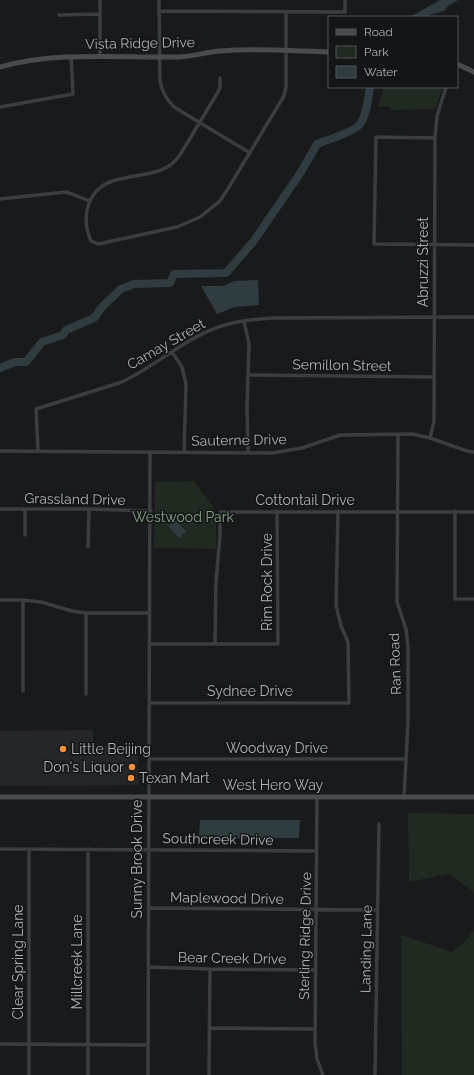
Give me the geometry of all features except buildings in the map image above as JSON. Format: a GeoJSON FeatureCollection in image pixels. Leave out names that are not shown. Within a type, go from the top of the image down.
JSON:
{"type":"FeatureCollection","features":[{"type":"Feature","properties":{"kind":"main road","name":"Vista Ridge Drive"},"geometry":{"type":"LineString","coordinates":[[0,67],[20,61],[71,56],[179,57],[218,51],[239,50],[328,52]]}},
{"type":"Feature","properties":{"kind":"main road"},"geometry":{"type":"LineString","coordinates":[[458,64],[474,72]]}},
{"type":"Feature","properties":{"kind":"main road","name":"West Hero Way"},"geometry":{"type":"LineString","coordinates":[[0,797],[474,797]]}},
{"type":"Feature","properties":{"kind":"street"},"geometry":{"type":"LineString","coordinates":[[100,0],[100,56]]}},
{"type":"Feature","properties":{"kind":"street"},"geometry":{"type":"LineString","coordinates":[[159,0],[160,81],[162,92],[166,99],[174,107],[250,153]]}},
{"type":"Feature","properties":{"kind":"street"},"geometry":{"type":"LineString","coordinates":[[159,11],[345,12],[345,0]]}},
{"type":"Feature","properties":{"kind":"street"},"geometry":{"type":"LineString","coordinates":[[220,78],[220,87],[218,92],[180,155],[170,165],[162,170],[107,183],[94,194],[89,201],[86,213],[89,237],[91,241],[95,243],[102,243],[177,227],[200,217],[215,205],[222,197],[284,96],[286,87],[287,51],[286,12]]}},
{"type":"Feature","properties":{"kind":"street"},"geometry":{"type":"LineString","coordinates":[[59,15],[100,14]]}},
{"type":"Feature","properties":{"kind":"street"},"geometry":{"type":"LineString","coordinates":[[0,107],[74,94],[71,56]]}},
{"type":"Feature","properties":{"kind":"street","name":"Abruzzi Street"},"geometry":{"type":"LineString","coordinates":[[430,438],[434,421],[435,138],[437,116],[446,88]]}},
{"type":"Feature","properties":{"kind":"street"},"geometry":{"type":"LineString","coordinates":[[435,138],[376,138],[374,244],[474,245]]}},
{"type":"Feature","properties":{"kind":"street"},"geometry":{"type":"LineString","coordinates":[[0,199],[66,192],[89,201]]}},
{"type":"Feature","properties":{"kind":"street","name":"Camay Street"},"geometry":{"type":"LineString","coordinates":[[38,451],[36,409],[122,382],[215,328],[244,320],[273,318],[474,317]]}},
{"type":"Feature","properties":{"kind":"street"},"geometry":{"type":"LineString","coordinates":[[244,320],[249,344],[247,408],[248,452]]}},
{"type":"Feature","properties":{"kind":"street"},"geometry":{"type":"LineString","coordinates":[[172,352],[182,367],[186,384],[184,452]]}},
{"type":"Feature","properties":{"kind":"street","name":"Semillon Street"},"geometry":{"type":"LineString","coordinates":[[249,375],[434,377]]}},
{"type":"Feature","properties":{"kind":"street","name":"Sauterne Drive"},"geometry":{"type":"LineString","coordinates":[[0,451],[272,452],[302,448],[340,435],[412,434],[430,438],[466,452],[474,452]]}},
{"type":"Feature","properties":{"kind":"street","name":"Ran Road"},"geometry":{"type":"LineString","coordinates":[[398,435],[397,602],[406,629],[408,646],[408,723],[404,797]]}},
{"type":"Feature","properties":{"kind":"street","name":"Sunny Brook Drive"},"geometry":{"type":"LineString","coordinates":[[148,1075],[150,452]]}},
{"type":"Feature","properties":{"kind":"street","name":"Grassland Drive"},"geometry":{"type":"LineString","coordinates":[[0,509],[150,511]]}},
{"type":"Feature","properties":{"kind":"street"},"geometry":{"type":"LineString","coordinates":[[25,509],[25,535]]}},
{"type":"Feature","properties":{"kind":"street"},"geometry":{"type":"LineString","coordinates":[[88,547],[89,509]]}},
{"type":"Feature","properties":{"kind":"street","name":"Rim Rock Drive"},"geometry":{"type":"LineString","coordinates":[[150,644],[278,644],[277,511]]}},
{"type":"Feature","properties":{"kind":"street","name":"Sydnee Drive"},"geometry":{"type":"LineString","coordinates":[[150,703],[349,703],[348,642],[341,626],[336,605],[338,511]]}},
{"type":"Feature","properties":{"kind":"street","name":"Cottontail Drive"},"geometry":{"type":"LineString","coordinates":[[215,644],[216,581],[220,536],[220,512],[474,512]]}},
{"type":"Feature","properties":{"kind":"street"},"geometry":{"type":"LineString","coordinates":[[455,512],[455,599],[474,599]]}},
{"type":"Feature","properties":{"kind":"street"},"geometry":{"type":"LineString","coordinates":[[0,600],[41,602],[72,611],[86,613],[150,614]]}},
{"type":"Feature","properties":{"kind":"street"},"geometry":{"type":"LineString","coordinates":[[23,600],[24,691]]}},
{"type":"Feature","properties":{"kind":"street"},"geometry":{"type":"LineString","coordinates":[[86,613],[86,694]]}},
{"type":"Feature","properties":{"kind":"street","name":"Woodway Drive"},"geometry":{"type":"LineString","coordinates":[[149,759],[406,759]]}},
{"type":"Feature","properties":{"kind":"street","name":"Sterling Ridge Drive"},"geometry":{"type":"LineString","coordinates":[[317,797],[314,1043],[317,1059],[323,1075]]}},
{"type":"Feature","properties":{"kind":"street","name":"Landing Lane"},"geometry":{"type":"LineString","coordinates":[[375,1075],[379,824]]}},
{"type":"Feature","properties":{"kind":"street","name":"Southcreek Drive"},"geometry":{"type":"LineString","coordinates":[[0,849],[316,851]]}},
{"type":"Feature","properties":{"kind":"street","name":"Clear Spring Lane"},"geometry":{"type":"LineString","coordinates":[[29,849],[29,1075]]}},
{"type":"Feature","properties":{"kind":"street","name":"Millcreek Lane"},"geometry":{"type":"LineString","coordinates":[[88,849],[88,1075]]}},
{"type":"Feature","properties":{"kind":"street","name":"Maplewood Drive"},"geometry":{"type":"LineString","coordinates":[[148,908],[377,910]]}},
{"type":"Feature","properties":{"kind":"street","name":"Bear Creek Drive"},"geometry":{"type":"LineString","coordinates":[[148,967],[315,970]]}},
{"type":"Feature","properties":{"kind":"street"},"geometry":{"type":"LineString","coordinates":[[209,1075],[208,1028],[210,969]]}},
{"type":"Feature","properties":{"kind":"street"},"geometry":{"type":"LineString","coordinates":[[208,1028],[315,1029]]}},
{"type":"Feature","properties":{"kind":"street"},"geometry":{"type":"LineString","coordinates":[[0,1044],[148,1045]]}},
{"type":"Feature","properties":{"kind":"shaded area"},"geometry":{"type":"Polygon","coordinates":[[[93,730],[93,746],[138,746],[138,785],[0,786],[0,731],[93,730]]]}},
{"type":"Feature","properties":{"kind":"green space"},"geometry":{"type":"Polygon","coordinates":[[[384,88],[443,88],[435,109],[391,110],[391,107],[378,107],[384,88]]]}},
{"type":"Feature","properties":{"kind":"green space","name":"Westwood Park"},"geometry":{"type":"Polygon","coordinates":[[[194,481],[213,506],[211,512],[216,520],[216,549],[154,548],[155,482],[194,481]]]}},
{"type":"Feature","properties":{"kind":"green space"},"geometry":{"type":"Polygon","coordinates":[[[408,813],[474,814],[474,896],[473,891],[448,874],[409,882],[408,813]]]}},
{"type":"Feature","properties":{"kind":"green space"},"geometry":{"type":"Polygon","coordinates":[[[474,931],[474,1075],[402,1075],[401,935],[452,952],[474,931]]]}},
{"type":"Feature","properties":{"kind":"water"},"geometry":{"type":"Polygon","coordinates":[[[440,0],[458,0],[448,6],[444,11],[428,16],[412,16],[440,0]]]}},
{"type":"Feature","properties":{"kind":"water"},"geometry":{"type":"Polygon","coordinates":[[[258,280],[259,305],[235,307],[217,314],[201,286],[223,286],[234,281],[258,280]]]}},
{"type":"Feature","properties":{"kind":"water"},"geometry":{"type":"Polygon","coordinates":[[[175,520],[186,531],[179,538],[168,526],[175,520]]]}},
{"type":"Feature","properties":{"kind":"water"},"geometry":{"type":"Polygon","coordinates":[[[200,820],[300,820],[299,838],[214,839],[199,836],[200,820]]]}},
{"type":"Feature","properties":{"kind":"waterway"},"geometry":{"type":"LineString","coordinates":[[0,368],[15,362],[26,362],[42,342],[63,335],[66,330],[94,318],[103,306],[121,289],[134,284],[170,283],[174,274],[226,273],[253,242],[301,172],[317,144],[347,133],[360,124],[366,111],[370,88]]}},
{"type":"Feature","properties":{"kind":"place","name":"Little Beijing"},"geometry":{"type":"Point","coordinates":[63,749]}},
{"type":"Feature","properties":{"kind":"place","name":"Don's Liquor"},"geometry":{"type":"Point","coordinates":[132,767]}},
{"type":"Feature","properties":{"kind":"place","name":"Texan Mart"},"geometry":{"type":"Point","coordinates":[131,778]}}]}
